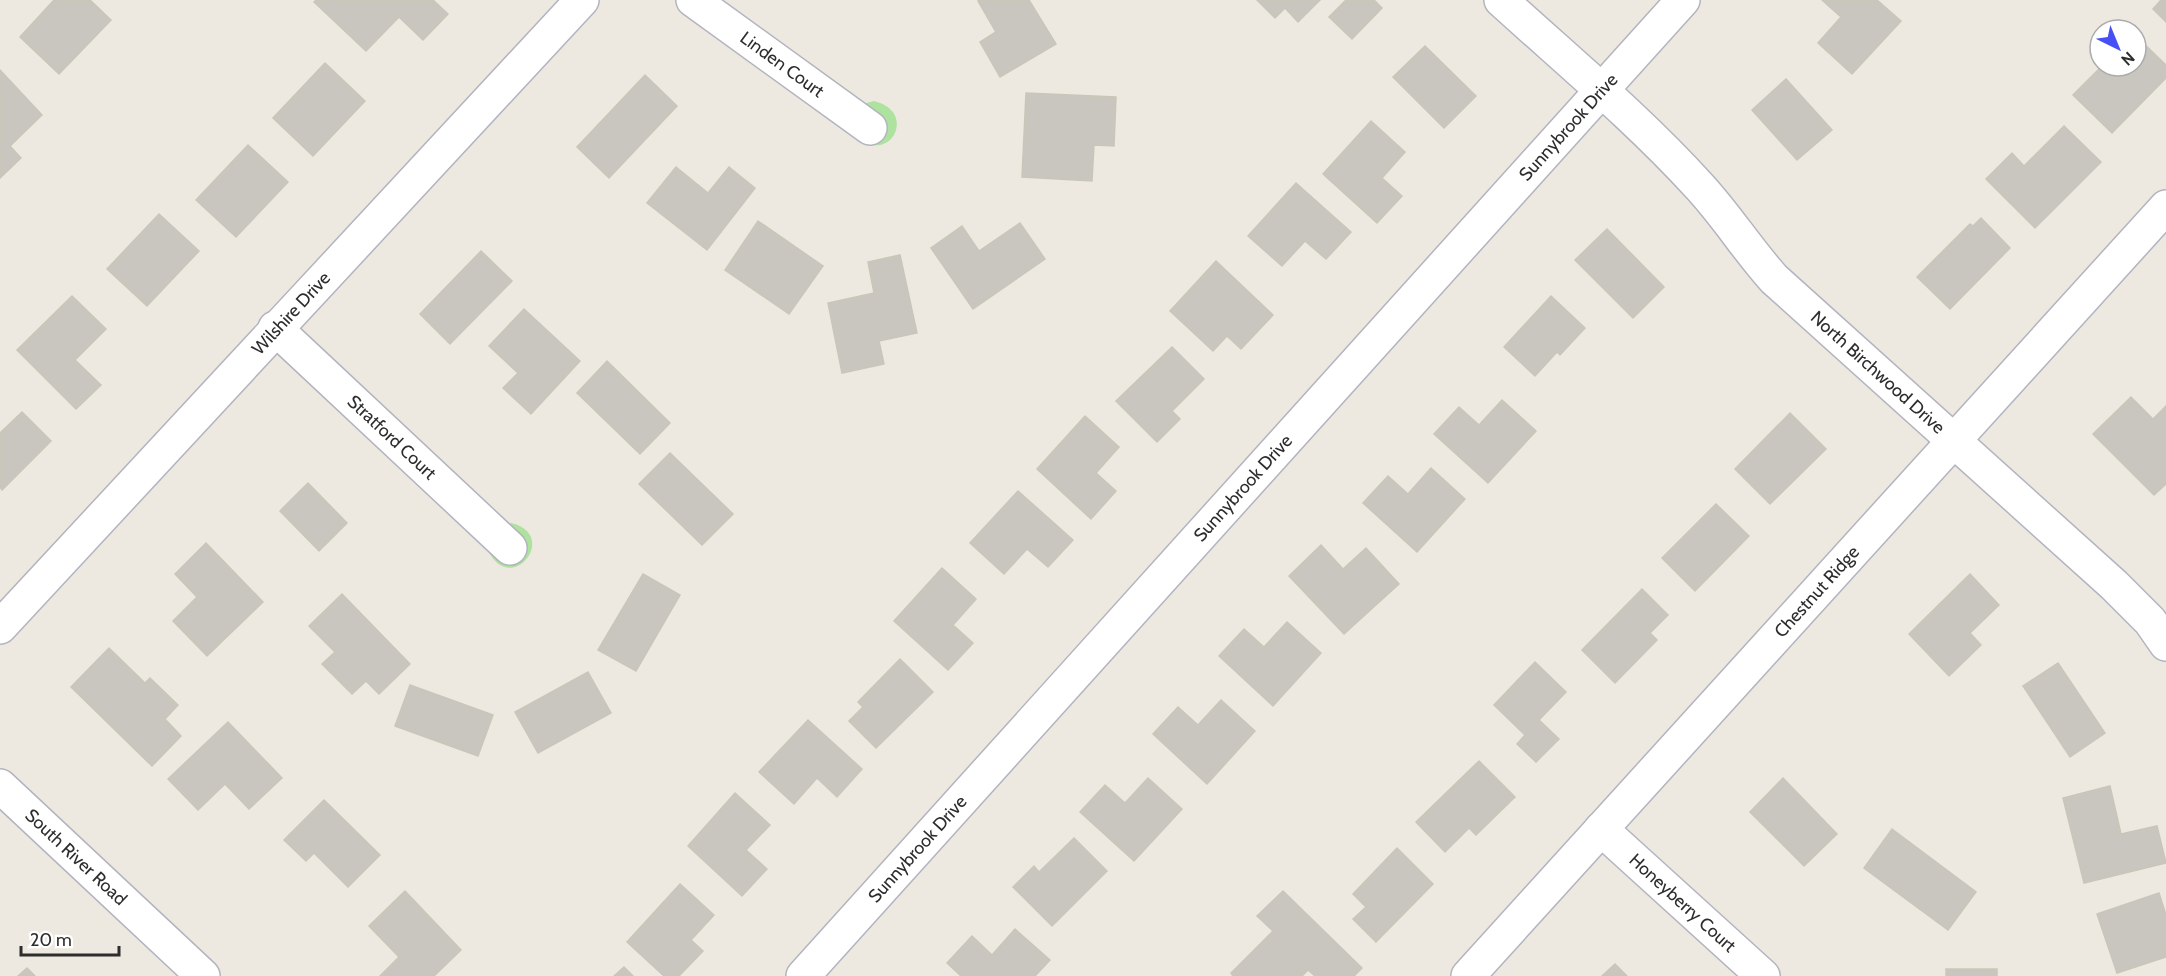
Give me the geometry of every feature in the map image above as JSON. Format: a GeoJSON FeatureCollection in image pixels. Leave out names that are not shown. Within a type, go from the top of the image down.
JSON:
{"type":"FeatureCollection","features":[{"type":"Feature","properties":{"kind":"street","name":"Wilshire Drive"},"geometry":{"type":"LineString","coordinates":[[0,627],[275,328],[582,0]]}},
{"type":"Feature","properties":{"kind":"street","name":"Linden Court"},"geometry":{"type":"LineString","coordinates":[[693,0],[870,128]]}},
{"type":"Feature","properties":{"kind":"street","name":"North Birchwood Drive"},"geometry":{"type":"LineString","coordinates":[[1501,0],[1648,133],[1700,187],[1774,279],[2161,626]]}},
{"type":"Feature","properties":{"kind":"street","name":"Sunnybrook Drive"},"geometry":{"type":"LineString","coordinates":[[803,976],[1683,0]]}},
{"type":"Feature","properties":{"kind":"street","name":"Chestnut Ridge"},"geometry":{"type":"LineString","coordinates":[[1468,976],[2166,207]]}},
{"type":"Feature","properties":{"kind":"street","name":"Stratford Court"},"geometry":{"type":"LineString","coordinates":[[275,328],[510,548]]}},
{"type":"Feature","properties":{"kind":"street","name":"South River Road"},"geometry":{"type":"LineString","coordinates":[[0,786],[202,976]]}},
{"type":"Feature","properties":{"kind":"street","name":"Honeyberry Court"},"geometry":{"type":"LineString","coordinates":[[1601,830],[1762,976]]}},
{"type":"Feature","properties":{"kind":"green space"},"geometry":{"type":"Polygon","coordinates":[[[874,101],[888,107],[895,115],[897,125],[888,141],[879,145],[868,144],[856,136],[863,104],[874,101]]]}},
{"type":"Feature","properties":{"kind":"green space"},"geometry":{"type":"Polygon","coordinates":[[[511,523],[525,530],[532,539],[527,559],[518,566],[508,568],[497,563],[488,550],[501,525],[511,523]]]}},
{"type":"Feature","properties":{"kind":"building"},"geometry":{"type":"Polygon","coordinates":[[[54,0],[90,0],[111,20],[59,74],[20,37],[54,0]]]}},
{"type":"Feature","properties":{"kind":"building"},"geometry":{"type":"Polygon","coordinates":[[[316,0],[433,0],[448,14],[423,40],[399,17],[366,51],[314,2],[316,0]]]}},
{"type":"Feature","properties":{"kind":"building"},"geometry":{"type":"Polygon","coordinates":[[[1029,0],[1056,44],[1000,77],[980,42],[996,32],[978,1],[1029,0]]]}},
{"type":"Feature","properties":{"kind":"building"},"geometry":{"type":"Polygon","coordinates":[[[1257,0],[1320,0],[1298,22],[1285,8],[1275,18],[1257,0]]]}},
{"type":"Feature","properties":{"kind":"building"},"geometry":{"type":"Polygon","coordinates":[[[1346,0],[1374,0],[1382,8],[1352,39],[1329,17],[1346,0]]]}},
{"type":"Feature","properties":{"kind":"building"},"geometry":{"type":"Polygon","coordinates":[[[1822,0],[1877,0],[1901,21],[1852,74],[1818,43],[1841,17],[1822,0]]]}},
{"type":"Feature","properties":{"kind":"building"},"geometry":{"type":"Polygon","coordinates":[[[2161,0],[2166,0],[2166,22],[2153,9],[2161,0]]]}},
{"type":"Feature","properties":{"kind":"building"},"geometry":{"type":"Polygon","coordinates":[[[1425,46],[1476,96],[1444,128],[1393,77],[1425,46]]]}},
{"type":"Feature","properties":{"kind":"building"},"geometry":{"type":"Polygon","coordinates":[[[2148,48],[2166,65],[2166,78],[2112,133],[2073,95],[2090,78],[2148,78],[2148,48]]]}},
{"type":"Feature","properties":{"kind":"building"},"geometry":{"type":"Polygon","coordinates":[[[325,63],[365,101],[313,156],[273,118],[325,63]]]}},
{"type":"Feature","properties":{"kind":"building"},"geometry":{"type":"Polygon","coordinates":[[[0,70],[42,115],[10,146],[21,158],[0,178],[0,70]]]}},
{"type":"Feature","properties":{"kind":"building"},"geometry":{"type":"Polygon","coordinates":[[[645,75],[677,106],[609,178],[577,147],[645,75]]]}},
{"type":"Feature","properties":{"kind":"building"},"geometry":{"type":"Polygon","coordinates":[[[1786,79],[1832,130],[1797,160],[1752,110],[1786,79]]]}},
{"type":"Feature","properties":{"kind":"building"},"geometry":{"type":"Polygon","coordinates":[[[1026,93],[1116,97],[1114,146],[1094,145],[1092,181],[1022,177],[1026,93]]]}},
{"type":"Feature","properties":{"kind":"building"},"geometry":{"type":"Polygon","coordinates":[[[1371,121],[1405,152],[1382,178],[1402,196],[1377,223],[1323,174],[1371,121]]]}},
{"type":"Feature","properties":{"kind":"building"},"geometry":{"type":"Polygon","coordinates":[[[2064,126],[2101,162],[2035,228],[1986,179],[2012,153],[2024,166],[2064,126]]]}},
{"type":"Feature","properties":{"kind":"building"},"geometry":{"type":"Polygon","coordinates":[[[248,145],[288,182],[236,237],[196,200],[248,145]]]}},
{"type":"Feature","properties":{"kind":"building"},"geometry":{"type":"Polygon","coordinates":[[[676,167],[708,193],[729,167],[755,188],[707,250],[647,203],[676,167]]]}},
{"type":"Feature","properties":{"kind":"building"},"geometry":{"type":"Polygon","coordinates":[[[1296,183],[1351,232],[1326,259],[1305,241],[1282,266],[1248,236],[1296,183]]]}},
{"type":"Feature","properties":{"kind":"building"},"geometry":{"type":"Polygon","coordinates":[[[159,214],[199,251],[147,306],[107,269],[159,214]]]}},
{"type":"Feature","properties":{"kind":"building"},"geometry":{"type":"Polygon","coordinates":[[[1981,218],[2010,248],[1950,309],[1917,277],[1970,224],[1973,226],[1981,218]]]}},
{"type":"Feature","properties":{"kind":"building"},"geometry":{"type":"Polygon","coordinates":[[[758,221],[823,266],[789,314],[725,270],[758,221]]]}},
{"type":"Feature","properties":{"kind":"building"},"geometry":{"type":"Polygon","coordinates":[[[1020,223],[1045,259],[973,309],[931,248],[962,226],[979,251],[1020,223]]]}},
{"type":"Feature","properties":{"kind":"building"},"geometry":{"type":"Polygon","coordinates":[[[1607,229],[1664,287],[1633,318],[1575,260],[1607,229]]]}},
{"type":"Feature","properties":{"kind":"building"},"geometry":{"type":"Polygon","coordinates":[[[481,251],[512,281],[450,344],[420,314],[481,251]]]}},
{"type":"Feature","properties":{"kind":"building"},"geometry":{"type":"Polygon","coordinates":[[[900,255],[917,333],[879,341],[884,364],[842,373],[828,303],[874,293],[868,262],[900,255]]]}},
{"type":"Feature","properties":{"kind":"building"},"geometry":{"type":"Polygon","coordinates":[[[1216,261],[1273,315],[1241,349],[1227,336],[1213,351],[1170,311],[1216,261]]]}},
{"type":"Feature","properties":{"kind":"building"},"geometry":{"type":"Polygon","coordinates":[[[72,296],[106,329],[75,360],[101,385],[76,409],[17,350],[72,296]]]}},
{"type":"Feature","properties":{"kind":"building"},"geometry":{"type":"Polygon","coordinates":[[[1551,296],[1585,328],[1560,355],[1557,352],[1535,376],[1504,347],[1551,296]]]}},
{"type":"Feature","properties":{"kind":"building"},"geometry":{"type":"Polygon","coordinates":[[[524,309],[580,361],[531,414],[503,388],[518,373],[489,346],[524,309]]]}},
{"type":"Feature","properties":{"kind":"building"},"geometry":{"type":"Polygon","coordinates":[[[1172,347],[1204,379],[1172,411],[1180,419],[1157,442],[1116,401],[1172,347]]]}},
{"type":"Feature","properties":{"kind":"building"},"geometry":{"type":"Polygon","coordinates":[[[607,361],[670,423],[640,454],[577,393],[607,361]]]}},
{"type":"Feature","properties":{"kind":"building"},"geometry":{"type":"Polygon","coordinates":[[[2131,397],[2153,419],[2166,406],[2166,484],[2154,495],[2093,434],[2131,397]]]}},
{"type":"Feature","properties":{"kind":"building"},"geometry":{"type":"Polygon","coordinates":[[[1502,400],[1536,431],[1488,483],[1434,434],[1459,407],[1479,425],[1502,400]]]}},
{"type":"Feature","properties":{"kind":"building"},"geometry":{"type":"Polygon","coordinates":[[[22,412],[51,441],[2,490],[0,487],[0,433],[22,412]]]}},
{"type":"Feature","properties":{"kind":"building"},"geometry":{"type":"Polygon","coordinates":[[[1790,413],[1826,449],[1770,504],[1735,469],[1790,413]]]}},
{"type":"Feature","properties":{"kind":"building"},"geometry":{"type":"Polygon","coordinates":[[[1085,416],[1119,447],[1096,473],[1116,491],[1091,519],[1037,469],[1085,416]]]}},
{"type":"Feature","properties":{"kind":"building"},"geometry":{"type":"Polygon","coordinates":[[[670,453],[733,514],[702,545],[639,484],[670,453]]]}},
{"type":"Feature","properties":{"kind":"building"},"geometry":{"type":"Polygon","coordinates":[[[1431,468],[1465,499],[1417,552],[1363,503],[1388,476],[1408,494],[1431,468]]]}},
{"type":"Feature","properties":{"kind":"building"},"geometry":{"type":"Polygon","coordinates":[[[308,483],[347,523],[319,551],[280,511],[308,483]]]}},
{"type":"Feature","properties":{"kind":"building"},"geometry":{"type":"Polygon","coordinates":[[[1018,491],[1073,540],[1048,567],[1027,549],[1004,574],[970,543],[1018,491]]]}},
{"type":"Feature","properties":{"kind":"building"},"geometry":{"type":"Polygon","coordinates":[[[1716,504],[1749,536],[1695,591],[1662,558],[1716,504]]]}},
{"type":"Feature","properties":{"kind":"building"},"geometry":{"type":"Polygon","coordinates":[[[206,543],[263,602],[207,656],[173,621],[197,597],[175,574],[206,543]]]}},
{"type":"Feature","properties":{"kind":"building"},"geometry":{"type":"Polygon","coordinates":[[[1321,545],[1343,569],[1366,548],[1399,584],[1344,634],[1289,576],[1321,545]]]}},
{"type":"Feature","properties":{"kind":"building"},"geometry":{"type":"Polygon","coordinates":[[[942,568],[976,599],[953,625],[973,643],[948,670],[894,621],[942,568]]]}},
{"type":"Feature","properties":{"kind":"building"},"geometry":{"type":"Polygon","coordinates":[[[643,574],[680,595],[636,671],[598,650],[643,574]]]}},
{"type":"Feature","properties":{"kind":"building"},"geometry":{"type":"Polygon","coordinates":[[[1970,574],[1999,605],[1970,633],[1981,645],[1949,676],[1909,634],[1970,574]]]}},
{"type":"Feature","properties":{"kind":"building"},"geometry":{"type":"Polygon","coordinates":[[[1642,589],[1668,615],[1650,633],[1657,640],[1615,683],[1582,650],[1642,589]]]}},
{"type":"Feature","properties":{"kind":"building"},"geometry":{"type":"Polygon","coordinates":[[[342,594],[410,664],[379,694],[366,681],[352,694],[322,664],[335,652],[309,626],[342,594]]]}},
{"type":"Feature","properties":{"kind":"building"},"geometry":{"type":"Polygon","coordinates":[[[1287,622],[1321,653],[1273,706],[1219,656],[1244,629],[1264,647],[1287,622]]]}},
{"type":"Feature","properties":{"kind":"building"},"geometry":{"type":"Polygon","coordinates":[[[109,648],[145,683],[150,678],[178,705],[165,719],[181,736],[152,766],[71,687],[109,648]]]}},
{"type":"Feature","properties":{"kind":"building"},"geometry":{"type":"Polygon","coordinates":[[[900,659],[933,692],[876,748],[849,721],[863,707],[858,702],[900,659]]]}},
{"type":"Feature","properties":{"kind":"building"},"geometry":{"type":"Polygon","coordinates":[[[1535,662],[1566,692],[1539,720],[1559,739],[1536,762],[1517,744],[1525,735],[1494,705],[1535,662]]]}},
{"type":"Feature","properties":{"kind":"building"},"geometry":{"type":"Polygon","coordinates":[[[2058,663],[2105,733],[2070,757],[2023,686],[2058,663]]]}},
{"type":"Feature","properties":{"kind":"building"},"geometry":{"type":"Polygon","coordinates":[[[588,672],[611,713],[538,753],[515,712],[588,672]]]}},
{"type":"Feature","properties":{"kind":"building"},"geometry":{"type":"Polygon","coordinates":[[[410,685],[493,715],[478,756],[395,726],[410,685]]]}},
{"type":"Feature","properties":{"kind":"building"},"geometry":{"type":"Polygon","coordinates":[[[1221,700],[1255,731],[1207,784],[1153,734],[1178,707],[1198,725],[1221,700]]]}},
{"type":"Feature","properties":{"kind":"building"},"geometry":{"type":"Polygon","coordinates":[[[808,720],[862,769],[837,797],[817,778],[794,804],[759,772],[808,720]]]}},
{"type":"Feature","properties":{"kind":"building"},"geometry":{"type":"Polygon","coordinates":[[[228,722],[282,778],[249,809],[225,784],[198,810],[168,779],[228,722]]]}},
{"type":"Feature","properties":{"kind":"building"},"geometry":{"type":"Polygon","coordinates":[[[1479,761],[1515,797],[1476,835],[1469,828],[1445,852],[1416,822],[1479,761]]]}},
{"type":"Feature","properties":{"kind":"building"},"geometry":{"type":"Polygon","coordinates":[[[1148,778],[1182,809],[1134,861],[1080,812],[1105,785],[1125,803],[1148,778]]]}},
{"type":"Feature","properties":{"kind":"building"},"geometry":{"type":"Polygon","coordinates":[[[1783,778],[1837,834],[1804,866],[1750,812],[1783,778]]]}},
{"type":"Feature","properties":{"kind":"building"},"geometry":{"type":"Polygon","coordinates":[[[2110,786],[2121,834],[2157,826],[2166,863],[2084,883],[2063,798],[2110,786]]]}},
{"type":"Feature","properties":{"kind":"building"},"geometry":{"type":"Polygon","coordinates":[[[735,793],[770,825],[746,850],[767,869],[742,896],[688,846],[735,793]]]}},
{"type":"Feature","properties":{"kind":"building"},"geometry":{"type":"Polygon","coordinates":[[[324,800],[380,855],[348,887],[314,853],[306,861],[284,840],[324,800]]]}},
{"type":"Feature","properties":{"kind":"building"},"geometry":{"type":"Polygon","coordinates":[[[1892,829],[1976,892],[1948,930],[1864,868],[1892,829]]]}},
{"type":"Feature","properties":{"kind":"building"},"geometry":{"type":"Polygon","coordinates":[[[1074,838],[1107,871],[1052,926],[1013,887],[1034,866],[1039,872],[1074,838]]]}},
{"type":"Feature","properties":{"kind":"building"},"geometry":{"type":"Polygon","coordinates":[[[1397,848],[1433,884],[1376,942],[1353,919],[1366,907],[1353,894],[1397,848]]]}},
{"type":"Feature","properties":{"kind":"building"},"geometry":{"type":"Polygon","coordinates":[[[680,884],[714,915],[691,940],[703,951],[679,976],[664,976],[627,942],[680,884]]]}},
{"type":"Feature","properties":{"kind":"building"},"geometry":{"type":"Polygon","coordinates":[[[405,891],[461,950],[434,976],[380,976],[399,957],[369,926],[405,891]]]}},
{"type":"Feature","properties":{"kind":"building"},"geometry":{"type":"Polygon","coordinates":[[[1283,891],[1362,968],[1354,976],[1315,976],[1308,970],[1302,976],[1233,976],[1231,973],[1273,931],[1257,916],[1283,891]]]}},
{"type":"Feature","properties":{"kind":"building"},"geometry":{"type":"Polygon","coordinates":[[[2159,893],[2166,915],[2166,957],[2117,973],[2097,914],[2159,893]]]}},
{"type":"Feature","properties":{"kind":"building"},"geometry":{"type":"Polygon","coordinates":[[[1015,929],[1050,960],[1035,976],[961,976],[947,963],[972,936],[992,955],[1015,929]]]}},
{"type":"Feature","properties":{"kind":"building"},"geometry":{"type":"Polygon","coordinates":[[[1615,964],[1627,976],[1602,976],[1615,964]]]}},
{"type":"Feature","properties":{"kind":"building"},"geometry":{"type":"Polygon","coordinates":[[[624,967],[633,976],[614,976],[624,967]]]}},
{"type":"Feature","properties":{"kind":"building"},"geometry":{"type":"Polygon","coordinates":[[[27,968],[35,976],[18,976],[27,968]]]}},
{"type":"Feature","properties":{"kind":"building"},"geometry":{"type":"Polygon","coordinates":[[[1946,969],[1997,969],[1997,976],[1946,976],[1946,969]]]}}]}
